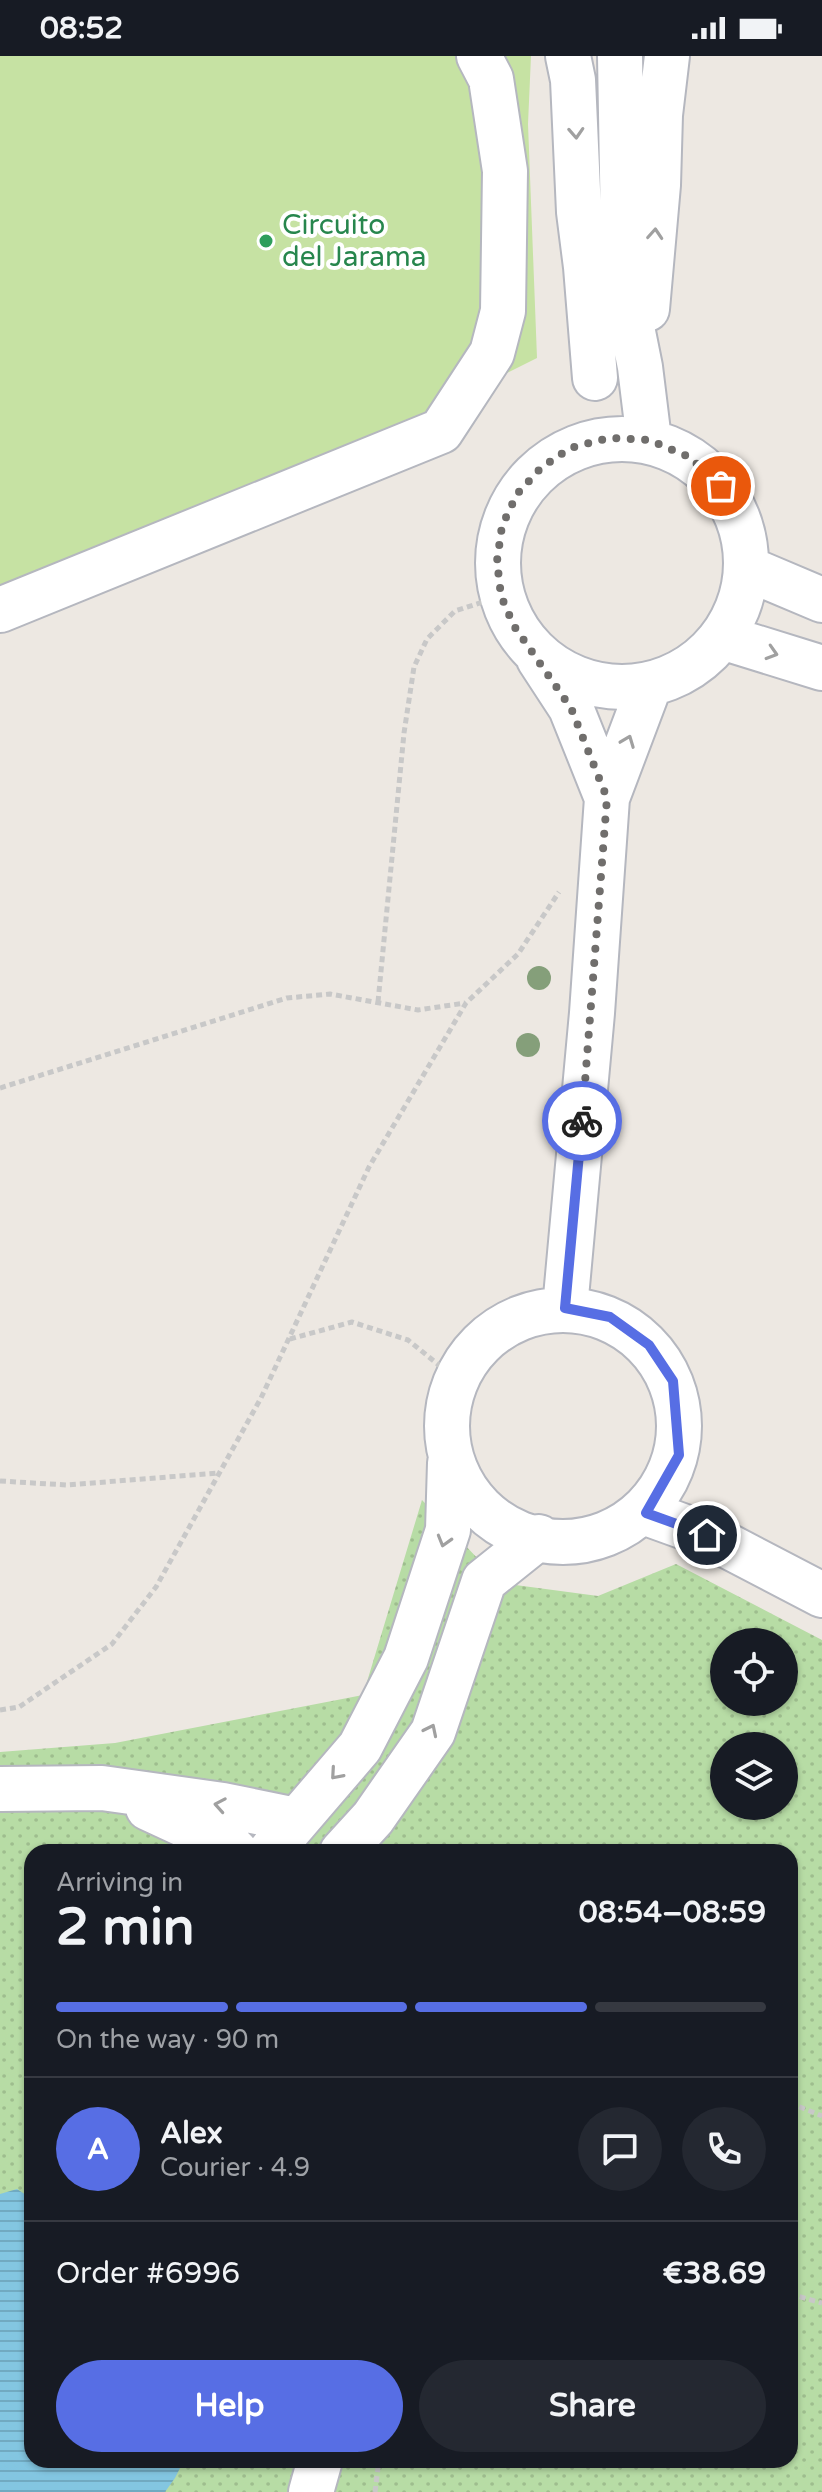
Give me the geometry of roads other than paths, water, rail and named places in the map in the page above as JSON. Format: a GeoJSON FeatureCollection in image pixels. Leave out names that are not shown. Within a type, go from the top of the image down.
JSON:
{"type":"FeatureCollection","features":[{"type":"Feature","properties":{"kind":"street"},"geometry":{"type":"LineString","coordinates":[[0,610],[441,431],[492,353],[503,311],[505,171],[491,79],[479,56]]}},
{"type":"Feature","properties":{"kind":"street"},"geometry":{"type":"LineString","coordinates":[[568,56],[573,80],[579,212],[595,378]]}},
{"type":"Feature","properties":{"kind":"street"},"geometry":{"type":"LineString","coordinates":[[620,56],[624,287],[640,367],[649,440]]}},
{"type":"Feature","properties":{"kind":"street"},"geometry":{"type":"LineString","coordinates":[[640,367],[654,246],[660,115],[667,56]]}},
{"type":"Feature","properties":{"kind":"street"},"geometry":{"type":"LineString","coordinates":[[570,448],[624,287]]}},
{"type":"Feature","properties":{"kind":"street"},"geometry":{"type":"LineString","coordinates":[[533,651],[567,675],[608,687],[650,684],[678,674],[702,658],[722,637],[739,604],[746,568],[741,525],[721,486],[689,457],[649,440],[609,438],[570,448],[541,468],[517,494],[502,526],[497,561],[501,596],[514,626],[571,708],[607,798]]}},
{"type":"Feature","properties":{"kind":"street"},"geometry":{"type":"LineString","coordinates":[[746,568],[822,600]]}},
{"type":"Feature","properties":{"kind":"street"},"geometry":{"type":"LineString","coordinates":[[722,637],[822,668]]}},
{"type":"Feature","properties":{"kind":"street"},"geometry":{"type":"LineString","coordinates":[[565,1308],[592,1013],[607,798],[650,684]]}},
{"type":"Feature","properties":{"kind":"street"},"geometry":{"type":"LineString","coordinates":[[0,1789],[102,1788],[223,1805],[292,1840],[360,1747],[406,1658],[448,1530],[450,1463],[446,1415],[451,1391],[467,1359],[487,1336],[524,1315],[565,1308],[610,1317],[649,1345],[673,1381],[679,1455],[646,1513],[630,1526],[567,1546],[539,1537],[488,1519],[450,1463]]}},
{"type":"Feature","properties":{"kind":"street"},"geometry":{"type":"LineString","coordinates":[[646,1513],[707,1535],[822,1595]]}},
{"type":"Feature","properties":{"kind":"street"},"geometry":{"type":"LineString","coordinates":[[349,1844],[373,1818],[433,1732],[484,1581],[539,1537]]}},
{"type":"Feature","properties":{"kind":"street"},"geometry":{"type":"LineString","coordinates":[[102,1788],[226,1844]]}},
{"type":"Feature","properties":{"kind":"street"},"geometry":{"type":"LineString","coordinates":[[311,2492],[318,2468]]}},
{"type":"Feature","properties":{"kind":"water"},"geometry":{"type":"Polygon","coordinates":[[[17,2189],[24,2194],[24,2468],[180,2468],[165,2492],[0,2492],[0,2194],[17,2189]]]}},
{"type":"Feature","properties":{"kind":"place","name":"Circuito del Jarama"},"geometry":{"type":"Point","coordinates":[266,241]}}]}
